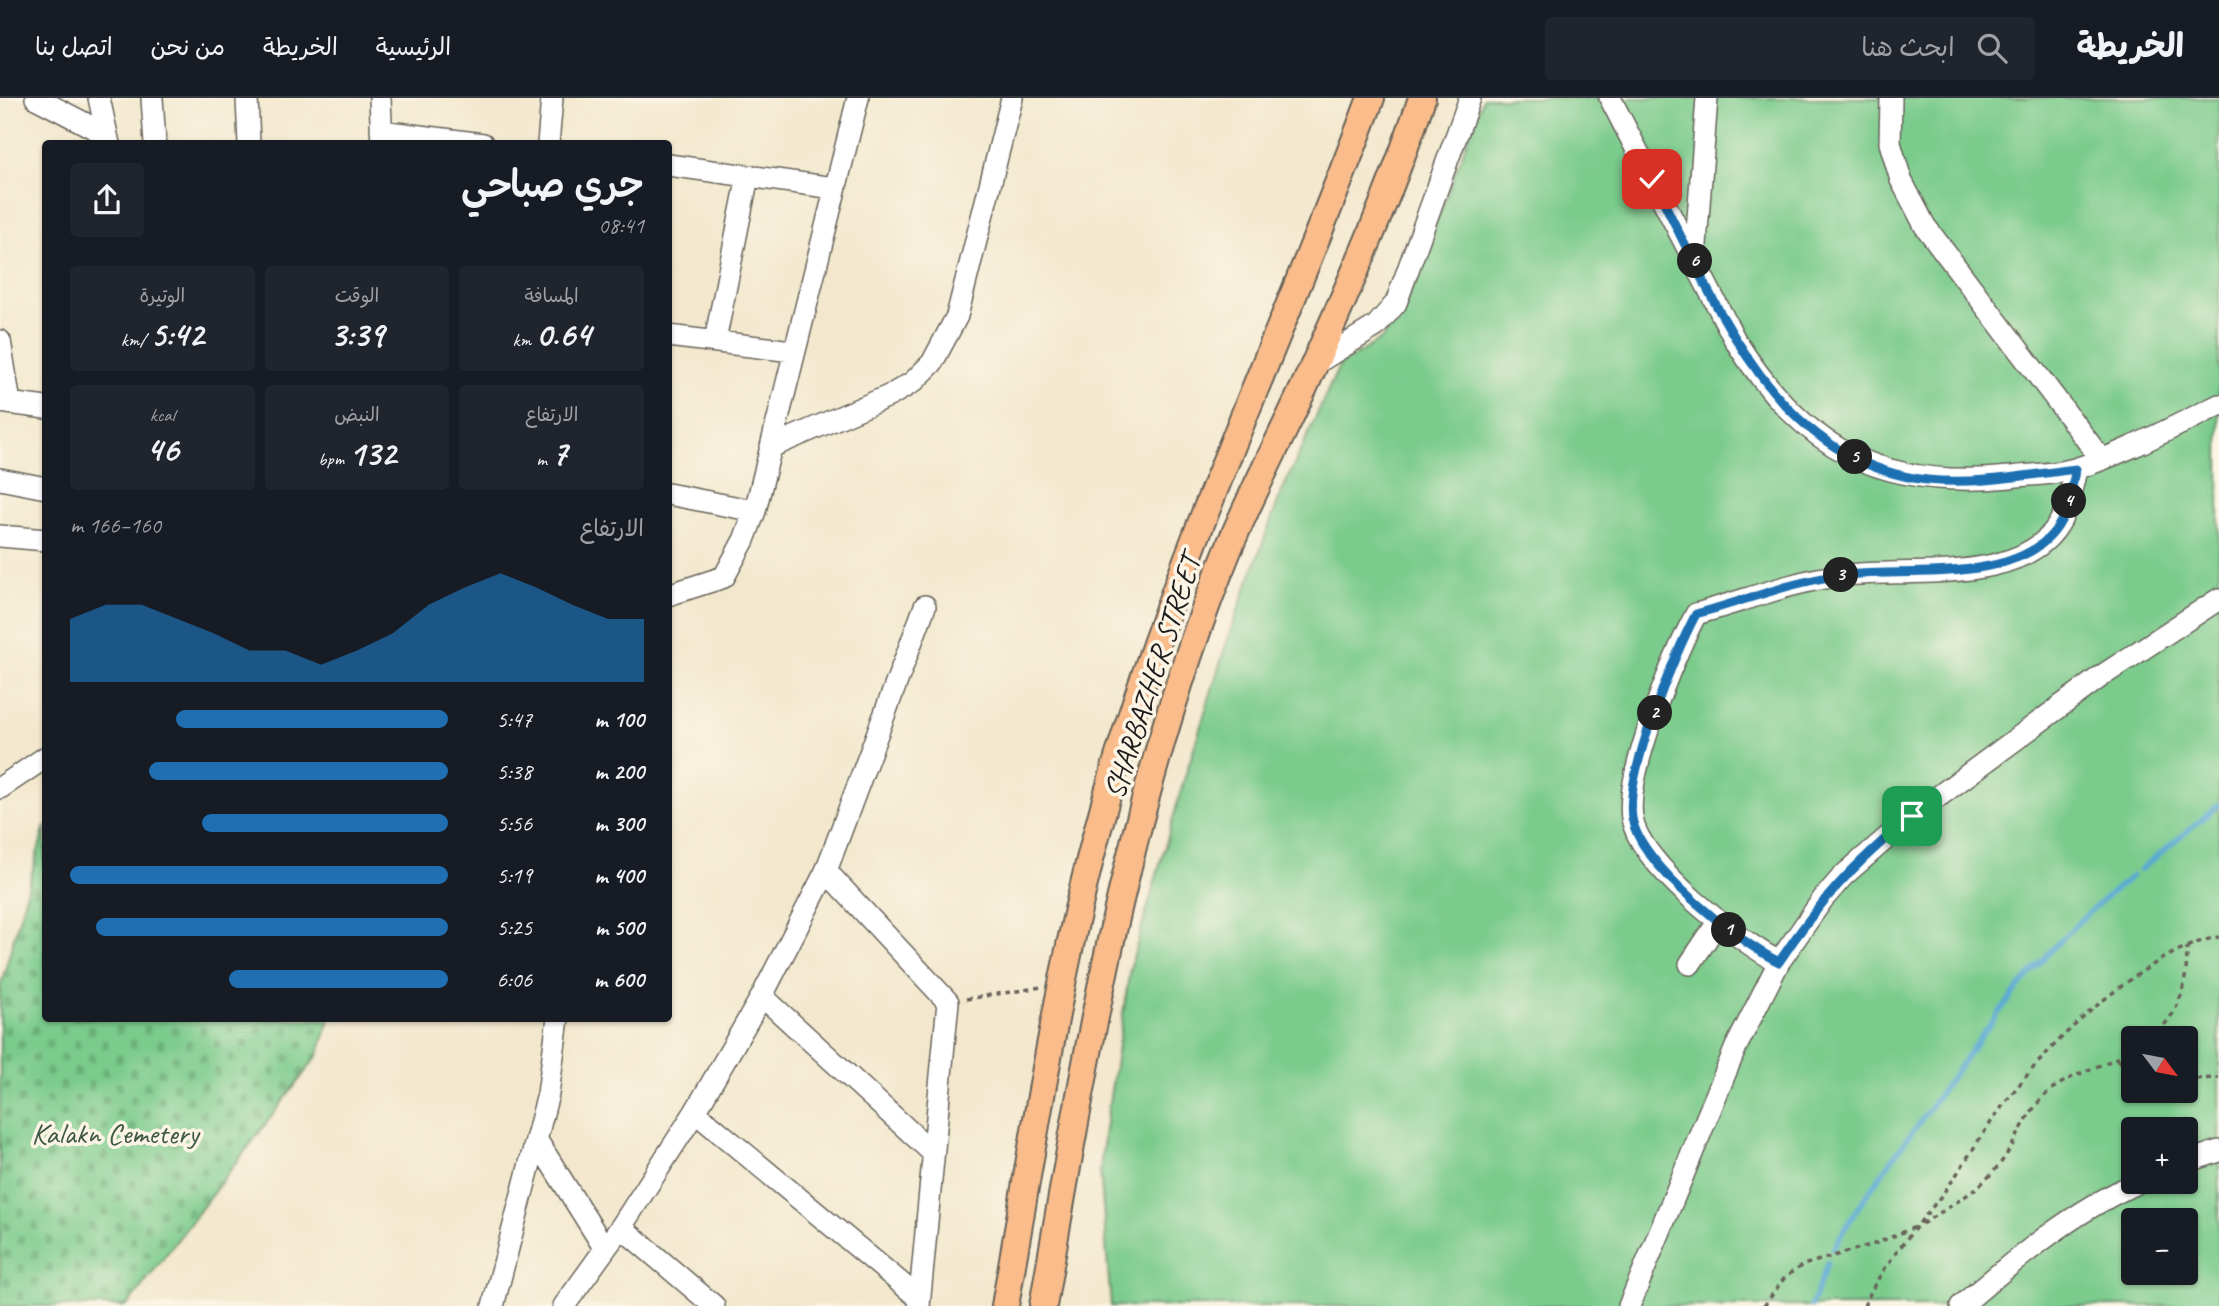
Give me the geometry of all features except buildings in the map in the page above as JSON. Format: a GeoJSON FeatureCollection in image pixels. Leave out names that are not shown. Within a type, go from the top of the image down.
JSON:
{"type":"FeatureCollection","features":[{"type":"Feature","properties":{"kind":"main road","name":"SHARBAZHER STREET"},"geometry":{"type":"LineString","coordinates":[[1005,1306],[1068,944],[1123,740],[1191,547],[1371,98]]}},
{"type":"Feature","properties":{"kind":"main road","name":"SHARBAZHER STREET"},"geometry":{"type":"LineString","coordinates":[[1043,1306],[1072,1137],[1121,889],[1179,690],[1228,550],[1315,364],[1422,98]]}},
{"type":"Feature","properties":{"kind":"main road"},"geometry":{"type":"LineString","coordinates":[[1145,679],[1179,690]]}},
{"type":"Feature","properties":{"kind":"street"},"geometry":{"type":"LineString","coordinates":[[36,98],[108,139]]}},
{"type":"Feature","properties":{"kind":"street"},"geometry":{"type":"LineString","coordinates":[[99,98],[108,139]]}},
{"type":"Feature","properties":{"kind":"street"},"geometry":{"type":"LineString","coordinates":[[152,98],[155,140]]}},
{"type":"Feature","properties":{"kind":"street"},"geometry":{"type":"LineString","coordinates":[[247,98],[248,140]]}},
{"type":"Feature","properties":{"kind":"street"},"geometry":{"type":"LineString","coordinates":[[380,98],[382,137],[425,140]]}},
{"type":"Feature","properties":{"kind":"street"},"geometry":{"type":"LineString","coordinates":[[548,140],[552,98]]}},
{"type":"Feature","properties":{"kind":"street"},"geometry":{"type":"LineString","coordinates":[[672,593],[724,578],[744,540],[755,511],[792,351],[858,98]]}},
{"type":"Feature","properties":{"kind":"street"},"geometry":{"type":"LineString","coordinates":[[771,447],[891,395],[913,382],[932,363],[957,316],[1012,98]]}},
{"type":"Feature","properties":{"kind":"street"},"geometry":{"type":"LineString","coordinates":[[1315,364],[1376,326],[1396,303],[1470,98]]}},
{"type":"Feature","properties":{"kind":"street"},"geometry":{"type":"LineString","coordinates":[[1610,98],[1735,340],[1757,375],[1780,402],[1811,429],[1847,453],[1888,472],[1926,480],[1966,481],[2076,469],[2219,405]]}},
{"type":"Feature","properties":{"kind":"street"},"geometry":{"type":"LineString","coordinates":[[1695,260],[1707,98]]}},
{"type":"Feature","properties":{"kind":"street"},"geometry":{"type":"LineString","coordinates":[[1891,98],[1890,143],[1900,180],[1925,226],[2101,459]]}},
{"type":"Feature","properties":{"kind":"street"},"geometry":{"type":"LineString","coordinates":[[672,166],[834,188]]}},
{"type":"Feature","properties":{"kind":"street"},"geometry":{"type":"LineString","coordinates":[[715,341],[748,176]]}},
{"type":"Feature","properties":{"kind":"street"},"geometry":{"type":"LineString","coordinates":[[672,336],[792,351]]}},
{"type":"Feature","properties":{"kind":"street"},"geometry":{"type":"LineString","coordinates":[[0,341],[5,402],[42,407]]}},
{"type":"Feature","properties":{"kind":"street"},"geometry":{"type":"LineString","coordinates":[[1779,962],[1756,950],[1718,922],[1654,858],[1632,818],[1633,792],[1655,713],[1669,671],[1696,614],[1836,576],[1966,569],[2022,557],[2049,537],[2060,522],[2069,501],[2076,469]]}},
{"type":"Feature","properties":{"kind":"street"},"geometry":{"type":"LineString","coordinates":[[0,479],[42,487]]}},
{"type":"Feature","properties":{"kind":"street"},"geometry":{"type":"LineString","coordinates":[[672,495],[755,511]]}},
{"type":"Feature","properties":{"kind":"street"},"geometry":{"type":"LineString","coordinates":[[3,538],[42,540]]}},
{"type":"Feature","properties":{"kind":"street"},"geometry":{"type":"LineString","coordinates":[[1629,1306],[1736,1047],[1779,962],[1823,899],[1884,839],[2100,677],[2219,599]]}},
{"type":"Feature","properties":{"kind":"street"},"geometry":{"type":"LineString","coordinates":[[572,1303],[695,1112],[762,996],[826,871],[925,606]]}},
{"type":"Feature","properties":{"kind":"street"},"geometry":{"type":"LineString","coordinates":[[0,788],[42,761]]}},
{"type":"Feature","properties":{"kind":"street"},"geometry":{"type":"LineString","coordinates":[[826,871],[948,1002],[919,1303]]}},
{"type":"Feature","properties":{"kind":"street"},"geometry":{"type":"LineString","coordinates":[[1690,964],[1718,922]]}},
{"type":"Feature","properties":{"kind":"street"},"geometry":{"type":"LineString","coordinates":[[762,996],[933,1153]]}},
{"type":"Feature","properties":{"kind":"street"},"geometry":{"type":"LineString","coordinates":[[493,1306],[548,1094],[557,1022]]}},
{"type":"Feature","properties":{"kind":"street"},"geometry":{"type":"LineString","coordinates":[[695,1112],[919,1303]]}},
{"type":"Feature","properties":{"kind":"street"},"geometry":{"type":"LineString","coordinates":[[536,1139],[605,1249]]}},
{"type":"Feature","properties":{"kind":"street"},"geometry":{"type":"LineString","coordinates":[[2198,1158],[2219,1151]]}},
{"type":"Feature","properties":{"kind":"street"},"geometry":{"type":"LineString","coordinates":[[1961,1306],[2044,1237],[2121,1191]]}},
{"type":"Feature","properties":{"kind":"street"},"geometry":{"type":"LineString","coordinates":[[621,1227],[715,1306]]}},
{"type":"Feature","properties":{"kind":"path"},"geometry":{"type":"LineString","coordinates":[[1864,1306],[1896,1253],[1993,1119],[2058,1041],[2128,982],[2187,947],[2219,937]]}},
{"type":"Feature","properties":{"kind":"path"},"geometry":{"type":"LineString","coordinates":[[2163,1026],[2179,1004],[2187,975],[2187,947]]}},
{"type":"Feature","properties":{"kind":"path"},"geometry":{"type":"LineString","coordinates":[[948,1002],[1061,984]]}},
{"type":"Feature","properties":{"kind":"path"},"geometry":{"type":"LineString","coordinates":[[1764,1306],[1785,1278],[1803,1265],[1877,1243],[1917,1227],[1967,1196],[1990,1175],[2025,1121],[2051,1090],[2121,1056]]}},
{"type":"Feature","properties":{"kind":"path"},"geometry":{"type":"LineString","coordinates":[[2116,1059],[2121,1062]]}},
{"type":"Feature","properties":{"kind":"path"},"geometry":{"type":"LineString","coordinates":[[2198,1078],[2219,1077]]}},
{"type":"Feature","properties":{"kind":"green space"},"geometry":{"type":"Polygon","coordinates":[[[1483,98],[2219,98],[2219,1306],[1111,1306],[1100,1170],[1130,969],[1228,638],[1280,496],[1339,366],[1381,339],[1403,312],[1483,98]]]}},
{"type":"Feature","properties":{"kind":"green space","name":"Kalakn Cemetery"},"geometry":{"type":"Polygon","coordinates":[[[42,837],[42,1022],[329,1022],[318,1055],[127,1306],[0,1306],[0,988],[42,837]]]}},
{"type":"Feature","properties":{"kind":"waterway"},"geometry":{"type":"LineString","coordinates":[[2140,870],[2219,805]]}},
{"type":"Feature","properties":{"kind":"waterway"},"geometry":{"type":"LineString","coordinates":[[1833,1249],[1876,1182],[2018,988],[2070,930],[2132,876]]}},
{"type":"Feature","properties":{"kind":"waterway"},"geometry":{"type":"LineString","coordinates":[[1811,1306],[1828,1262]]}},
{"type":"Feature","properties":{"kind":"route"},"geometry":{"type":"LineString","coordinates":[[1652,179],[1735,340],[1757,375],[1780,402],[1811,429],[1847,453],[1888,472],[1926,480],[1966,481],[2076,469],[2069,501],[2060,522],[2049,537],[2022,557],[1966,569],[1836,576],[1696,614],[1682,640],[1669,671],[1640,763],[1633,792],[1632,818],[1634,826],[1654,858],[1701,908],[1738,938],[1779,962],[1805,923],[1843,876],[1912,816]]}}]}
